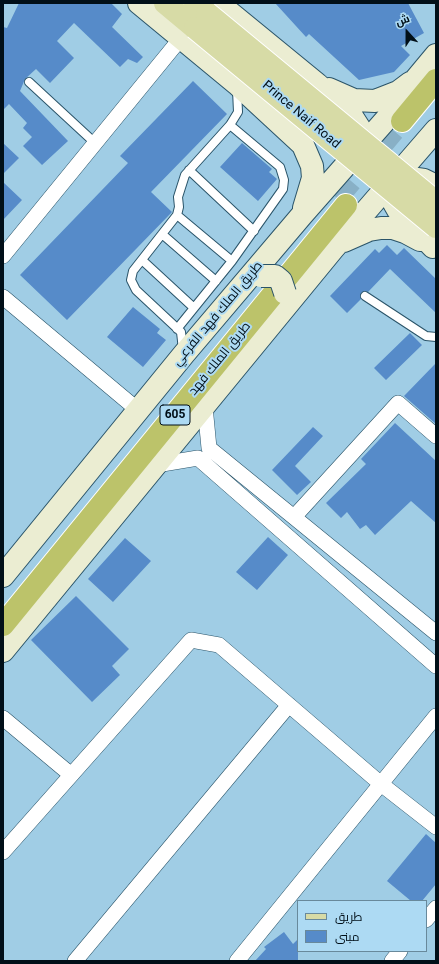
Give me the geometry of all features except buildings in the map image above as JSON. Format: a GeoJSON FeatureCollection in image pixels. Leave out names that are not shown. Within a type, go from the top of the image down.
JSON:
{"type":"FeatureCollection","features":[{"type":"Feature","properties":{"kind":"highway"},"geometry":{"type":"LineString","coordinates":[[404,131],[426,80]]}},
{"type":"Feature","properties":{"kind":"highway"},"geometry":{"type":"LineString","coordinates":[[404,131],[436,103]]}},
{"type":"Feature","properties":{"kind":"highway","name":"طريق الملك فهد"},"geometry":{"type":"LineString","coordinates":[[3,602],[337,195]]}},
{"type":"Feature","properties":{"kind":"highway","name":"طريق الملك فهد"},"geometry":{"type":"LineString","coordinates":[[3,625],[337,195]]}},
{"type":"Feature","properties":{"kind":"main road","name":"Prince Naif Road"},"geometry":{"type":"LineString","coordinates":[[139,3],[199,17],[254,33],[317,84]]}},
{"type":"Feature","properties":{"kind":"main road","name":"Prince Naif Road"},"geometry":{"type":"LineString","coordinates":[[165,3],[199,17],[436,202]]}},
{"type":"Feature","properties":{"kind":"main road","name":"Prince Naif Road"},"geometry":{"type":"LineString","coordinates":[[199,17],[230,78],[276,119]]}},
{"type":"Feature","properties":{"kind":"main road","name":"Prince Naif Road"},"geometry":{"type":"LineString","coordinates":[[199,17],[435,241]]}},
{"type":"Feature","properties":{"kind":"main road"},"geometry":{"type":"LineString","coordinates":[[230,78],[250,68],[257,59],[260,51],[259,44],[254,33]]}},
{"type":"Feature","properties":{"kind":"main road"},"geometry":{"type":"LineString","coordinates":[[317,84],[354,100],[375,101],[426,80],[436,55]]}},
{"type":"Feature","properties":{"kind":"main road"},"geometry":{"type":"LineString","coordinates":[[317,84],[357,123],[398,210],[435,241]]}},
{"type":"Feature","properties":{"kind":"main road"},"geometry":{"type":"LineString","coordinates":[[276,119],[330,152],[424,180],[436,186]]}},
{"type":"Feature","properties":{"kind":"main road"},"geometry":{"type":"LineString","coordinates":[[276,119],[303,145],[312,166],[313,178],[302,215]]}},
{"type":"Feature","properties":{"kind":"main road"},"geometry":{"type":"LineString","coordinates":[[3,651],[205,406],[284,302],[368,209],[373,192],[376,165],[404,131],[436,130]]}},
{"type":"Feature","properties":{"kind":"main road"},"geometry":{"type":"LineString","coordinates":[[337,195],[343,175],[400,158],[404,131]]}},
{"type":"Feature","properties":{"kind":"main road","name":"طريق الملك فهد الفرعي"},"geometry":{"type":"LineString","coordinates":[[3,576],[184,354],[253,279],[302,215],[337,195]]}},
{"type":"Feature","properties":{"kind":"main road"},"geometry":{"type":"LineString","coordinates":[[333,249],[358,234],[381,228],[392,228],[435,241]]}},
{"type":"Feature","properties":{"kind":"main road"},"geometry":{"type":"LineString","coordinates":[[253,279],[275,276],[281,281],[284,302]]}},
{"type":"Feature","properties":{"kind":"street"},"geometry":{"type":"LineString","coordinates":[[3,256],[199,17]]}},
{"type":"Feature","properties":{"kind":"street"},"geometry":{"type":"LineString","coordinates":[[3,297],[139,411]]}},
{"type":"Feature","properties":{"kind":"street"},"geometry":{"type":"LineString","coordinates":[[294,517],[398,403],[436,436]]}},
{"type":"Feature","properties":{"kind":"street"},"geometry":{"type":"LineString","coordinates":[[205,406],[209,448],[436,632]]}},
{"type":"Feature","properties":{"kind":"street"},"geometry":{"type":"LineString","coordinates":[[156,465],[198,458],[436,666]]}},
{"type":"Feature","properties":{"kind":"street"},"geometry":{"type":"LineString","coordinates":[[3,852],[70,774],[191,640],[219,646],[381,784],[436,827]]}},
{"type":"Feature","properties":{"kind":"street"},"geometry":{"type":"LineString","coordinates":[[75,961],[289,706]]}},
{"type":"Feature","properties":{"kind":"street"},"geometry":{"type":"LineString","coordinates":[[236,961],[436,716]]}},
{"type":"Feature","properties":{"kind":"street"},"geometry":{"type":"LineString","coordinates":[[3,718],[70,774]]}},
{"type":"Feature","properties":{"kind":"street"},"geometry":{"type":"LineString","coordinates":[[427,919],[436,908]]}},
{"type":"Feature","properties":{"kind":"street"},"geometry":{"type":"LineString","coordinates":[[392,961],[399,952]]}},
{"type":"Feature","properties":{"kind":"lane"},"geometry":{"type":"LineString","coordinates":[[184,354],[181,332],[136,290],[131,280],[133,271],[177,215],[181,185],[189,170],[230,125],[238,112],[230,78]]}},
{"type":"Feature","properties":{"kind":"lane"},"geometry":{"type":"LineString","coordinates":[[29,82],[95,143]]}},
{"type":"Feature","properties":{"kind":"lane"},"geometry":{"type":"LineString","coordinates":[[177,329],[232,261],[283,189],[284,180],[280,167],[230,125]]}},
{"type":"Feature","properties":{"kind":"lane"},"geometry":{"type":"LineString","coordinates":[[189,170],[254,231]]}},
{"type":"Feature","properties":{"kind":"lane"},"geometry":{"type":"LineString","coordinates":[[177,215],[232,261]]}},
{"type":"Feature","properties":{"kind":"lane"},"geometry":{"type":"LineString","coordinates":[[162,234],[216,281]]}},
{"type":"Feature","properties":{"kind":"lane"},"geometry":{"type":"LineString","coordinates":[[142,260],[194,308]]}},
{"type":"Feature","properties":{"kind":"lane"},"geometry":{"type":"LineString","coordinates":[[365,296],[426,336],[436,337]]}},
{"type":"Feature","properties":{"kind":"tunnel"},"geometry":{"type":"LineString","coordinates":[[337,198],[402,121]]}}]}
